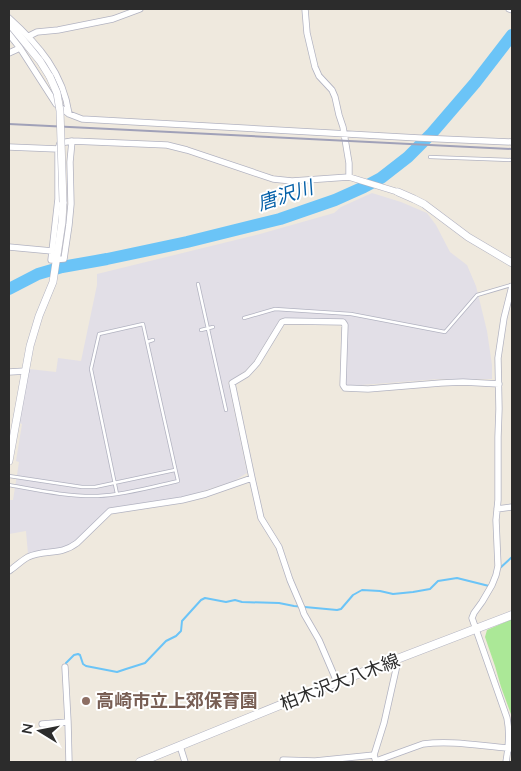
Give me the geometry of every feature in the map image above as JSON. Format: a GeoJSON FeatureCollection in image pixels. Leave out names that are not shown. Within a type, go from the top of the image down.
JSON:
{"type":"FeatureCollection","features":[{"type":"Feature","properties":{"kind":"main road","name":"柏木沢大八木線"},"geometry":{"type":"LineString","coordinates":[[140,762],[337,682],[512,615]]}},
{"type":"Feature","properties":{"kind":"street"},"geometry":{"type":"LineString","coordinates":[[29,36],[37,32],[65,29],[113,19],[131,10],[140,9]]}},
{"type":"Feature","properties":{"kind":"street"},"geometry":{"type":"LineString","coordinates":[[305,9],[307,33],[315,67],[318,76],[332,90],[344,133],[349,163],[349,177]]}},
{"type":"Feature","properties":{"kind":"street"},"geometry":{"type":"LineString","coordinates":[[9,18],[29,36],[52,65],[60,82],[69,114]]}},
{"type":"Feature","properties":{"kind":"street"},"geometry":{"type":"LineString","coordinates":[[9,23],[40,61],[57,93],[60,111],[63,202],[53,282],[36,324],[30,346],[9,461]]}},
{"type":"Feature","properties":{"kind":"street"},"geometry":{"type":"LineString","coordinates":[[9,34],[56,104],[69,114],[82,119],[512,142]]}},
{"type":"Feature","properties":{"kind":"street"},"geometry":{"type":"LineString","coordinates":[[9,53],[20,48]]}},
{"type":"Feature","properties":{"kind":"street"},"geometry":{"type":"LineString","coordinates":[[46,89],[60,82]]}},
{"type":"Feature","properties":{"kind":"street"},"geometry":{"type":"LineString","coordinates":[[72,141],[69,224],[64,259],[56,262],[51,260],[58,199],[58,149],[60,143],[72,141],[168,145],[282,181],[349,177],[378,185],[424,204],[468,237],[512,263]]}},
{"type":"Feature","properties":{"kind":"street"},"geometry":{"type":"LineString","coordinates":[[9,147],[58,149]]}},
{"type":"Feature","properties":{"kind":"street"},"geometry":{"type":"LineString","coordinates":[[9,247],[52,251]]}},
{"type":"Feature","properties":{"kind":"street"},"geometry":{"type":"LineString","coordinates":[[506,762],[511,748],[510,730],[472,620],[496,575],[498,566],[496,520],[500,409],[498,358],[504,318],[512,285]]}},
{"type":"Feature","properties":{"kind":"street"},"geometry":{"type":"LineString","coordinates":[[337,682],[319,640],[304,614],[279,547],[261,518],[232,383],[247,374],[257,363],[282,322],[285,321],[343,322],[345,325],[343,387],[345,388],[368,389],[441,382],[499,384]]}},
{"type":"Feature","properties":{"kind":"street"},"geometry":{"type":"LineString","coordinates":[[9,372],[26,371]]}},
{"type":"Feature","properties":{"kind":"street"},"geometry":{"type":"LineString","coordinates":[[9,571],[29,557],[59,552],[72,547],[110,511],[182,500],[252,478]]}},
{"type":"Feature","properties":{"kind":"street"},"geometry":{"type":"LineString","coordinates":[[497,509],[512,507]]}},
{"type":"Feature","properties":{"kind":"street"},"geometry":{"type":"LineString","coordinates":[[375,759],[397,665],[394,660]]}},
{"type":"Feature","properties":{"kind":"street"},"geometry":{"type":"LineString","coordinates":[[65,667],[69,762]]}},
{"type":"Feature","properties":{"kind":"street"},"geometry":{"type":"LineString","coordinates":[[42,724],[68,722]]}},
{"type":"Feature","properties":{"kind":"street"},"geometry":{"type":"LineString","coordinates":[[283,760],[375,759],[429,743],[511,748]]}},
{"type":"Feature","properties":{"kind":"street"},"geometry":{"type":"LineString","coordinates":[[180,746],[185,762]]}},
{"type":"Feature","properties":{"kind":"lane"},"geometry":{"type":"LineString","coordinates":[[430,157],[512,160]]}},
{"type":"Feature","properties":{"kind":"lane"},"geometry":{"type":"LineString","coordinates":[[198,284],[226,410]]}},
{"type":"Feature","properties":{"kind":"lane"},"geometry":{"type":"LineString","coordinates":[[244,318],[275,309],[351,314],[445,332],[476,295],[512,285]]}},
{"type":"Feature","properties":{"kind":"lane"},"geometry":{"type":"LineString","coordinates":[[9,485],[81,496],[106,496],[117,494],[178,482],[143,324],[100,334],[90,369],[117,494]]}},
{"type":"Feature","properties":{"kind":"lane"},"geometry":{"type":"LineString","coordinates":[[202,330],[213,327]]}},
{"type":"Feature","properties":{"kind":"lane"},"geometry":{"type":"LineString","coordinates":[[147,342],[153,340]]}},
{"type":"Feature","properties":{"kind":"lane"},"geometry":{"type":"LineString","coordinates":[[9,476],[82,487],[95,487],[175,470]]}},
{"type":"Feature","properties":{"kind":"shaded area"},"geometry":{"type":"Polygon","coordinates":[[[372,193],[427,213],[436,225],[450,252],[467,265],[476,286],[487,331],[492,379],[440,379],[348,386],[345,384],[347,321],[280,319],[254,361],[245,371],[228,382],[247,473],[234,481],[181,498],[109,508],[71,544],[58,549],[28,554],[26,531],[9,534],[9,500],[13,500],[19,462],[16,461],[22,424],[19,423],[29,369],[56,372],[58,358],[81,361],[97,285],[97,274],[260,234],[334,213],[341,207],[372,193]]]}},
{"type":"Feature","properties":{"kind":"green space"},"geometry":{"type":"Polygon","coordinates":[[[512,619],[512,717],[485,637],[487,630],[512,619]]]}},
{"type":"Feature","properties":{"kind":"waterway","name":"唐沢川"},"geometry":{"type":"LineString","coordinates":[[9,289],[38,274],[62,267],[187,242],[280,219],[335,200],[364,187],[381,178],[408,157],[432,133],[475,83],[512,35]]}},
{"type":"Feature","properties":{"kind":"waterway"},"geometry":{"type":"LineString","coordinates":[[499,569],[512,557]]}},
{"type":"Feature","properties":{"kind":"waterway"},"geometry":{"type":"LineString","coordinates":[[66,663],[74,655],[78,654],[86,666],[117,672],[145,663],[166,641],[181,631],[182,621],[205,598],[226,602],[235,600],[242,602],[279,603],[337,610],[341,609],[353,595],[362,590],[393,594],[413,592],[430,589],[438,581],[457,578],[489,586]]}},
{"type":"Feature","properties":{"kind":"railway"},"geometry":{"type":"LineString","coordinates":[[9,124],[512,149]]}},
{"type":"Feature","properties":{"kind":"place","name":"高崎市立上郊保育園"},"geometry":{"type":"Point","coordinates":[86,701]}}]}
